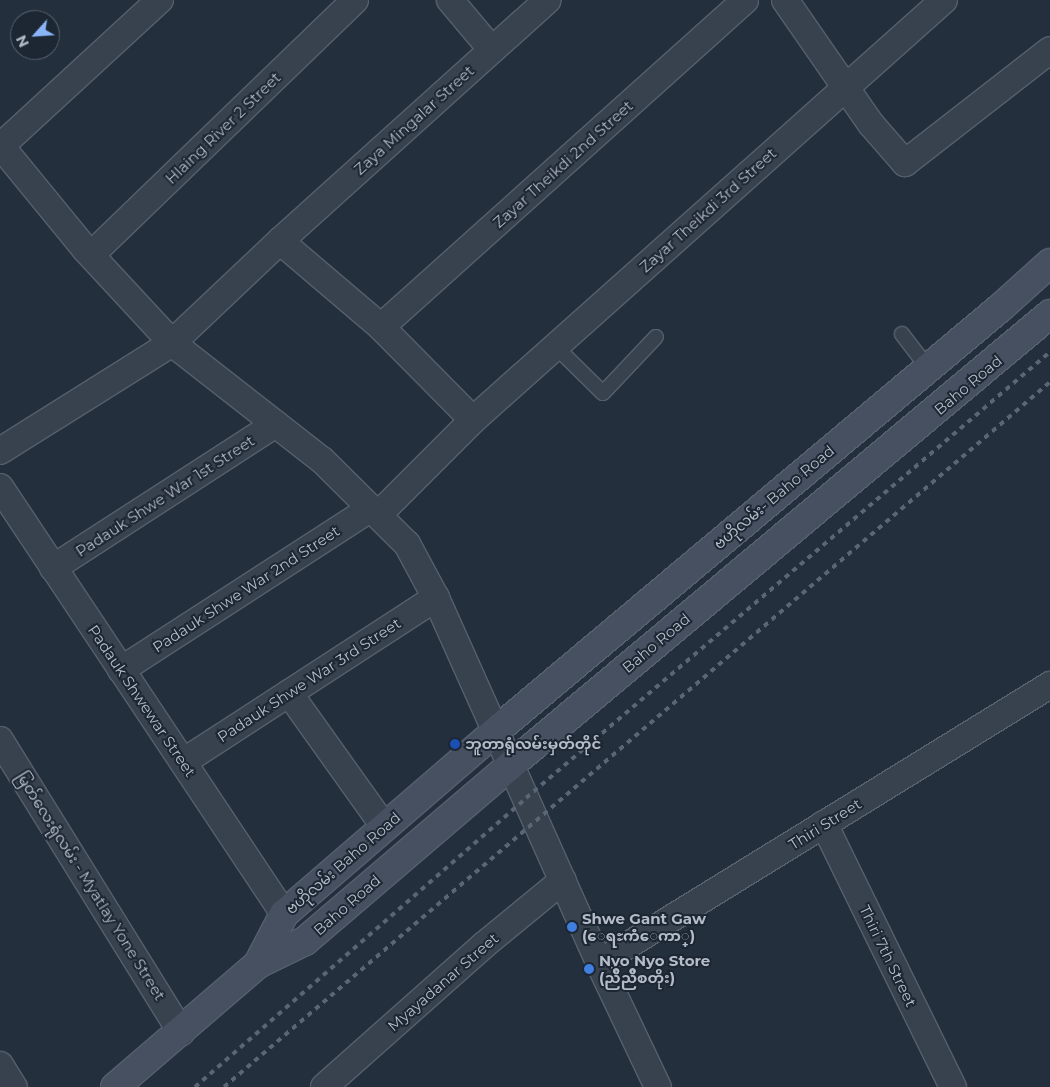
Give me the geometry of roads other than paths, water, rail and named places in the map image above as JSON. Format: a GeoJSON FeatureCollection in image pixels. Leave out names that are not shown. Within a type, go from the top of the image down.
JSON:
{"type":"FeatureCollection","features":[{"type":"Feature","properties":{"kind":"main road","name":"ဗဟိုလမ်း- Baho Road"},"geometry":{"type":"LineString","coordinates":[[497,730],[928,368],[1050,263]]}},
{"type":"Feature","properties":{"kind":"main road","name":"Baho Road"},"geometry":{"type":"LineString","coordinates":[[258,964],[305,941],[512,764],[1050,314]]}},
{"type":"Feature","properties":{"kind":"main road","name":"ဗဟိုလမ်း Baho Road"},"geometry":{"type":"LineString","coordinates":[[115,1087],[258,964],[284,914],[497,730]]}},
{"type":"Feature","properties":{"kind":"street"},"geometry":{"type":"LineString","coordinates":[[160,0],[0,146],[91,255],[172,343],[322,460],[407,544],[436,598],[497,730],[599,963],[658,1087]]}},
{"type":"Feature","properties":{"kind":"street","name":"Hlaing River 2 Street"},"geometry":{"type":"LineString","coordinates":[[91,255],[355,0]]}},
{"type":"Feature","properties":{"kind":"street"},"geometry":{"type":"LineString","coordinates":[[450,0],[492,50]]}},
{"type":"Feature","properties":{"kind":"street","name":"Zaya Mingalar Street"},"geometry":{"type":"LineString","coordinates":[[0,451],[172,343],[280,240],[548,0]]}},
{"type":"Feature","properties":{"kind":"street","name":"Zayar Theikdi 2nd Street"},"geometry":{"type":"LineString","coordinates":[[381,327],[745,0]]}},
{"type":"Feature","properties":{"kind":"street"},"geometry":{"type":"LineString","coordinates":[[785,0],[871,124],[905,163],[1050,50]]}},
{"type":"Feature","properties":{"kind":"street","name":"Zayar Theikdi 3rd Street"},"geometry":{"type":"LineString","coordinates":[[473,420],[944,0]]}},
{"type":"Feature","properties":{"kind":"street"},"geometry":{"type":"LineString","coordinates":[[280,240],[381,327],[473,420]]}},
{"type":"Feature","properties":{"kind":"street","name":"Padauk Shwe War 2nd Street"},"geometry":{"type":"LineString","coordinates":[[121,670],[375,512],[473,420]]}},
{"type":"Feature","properties":{"kind":"street","name":"Padauk Shwe War 1st Street"},"geometry":{"type":"LineString","coordinates":[[53,568],[276,424]]}},
{"type":"Feature","properties":{"kind":"street","name":"Padauk Shwewar Street"},"geometry":{"type":"LineString","coordinates":[[0,487],[284,914]]}},
{"type":"Feature","properties":{"kind":"street","name":"Padauk Shwe War 3rd Street"},"geometry":{"type":"LineString","coordinates":[[183,762],[436,598]]}},
{"type":"Feature","properties":{"kind":"street","name":"Thiri Street"},"geometry":{"type":"LineString","coordinates":[[599,963],[1050,685]]}},
{"type":"Feature","properties":{"kind":"street"},"geometry":{"type":"LineString","coordinates":[[289,693],[384,826]]}},
{"type":"Feature","properties":{"kind":"street","name":"မြတ်လေးရုံလမ်း - Myatlay Yone Street"},"geometry":{"type":"LineString","coordinates":[[0,740],[181,1032]]}},
{"type":"Feature","properties":{"kind":"street","name":"Thiri 7th Street"},"geometry":{"type":"LineString","coordinates":[[824,824],[953,1087]]}},
{"type":"Feature","properties":{"kind":"street","name":"Myayadanar Street"},"geometry":{"type":"LineString","coordinates":[[324,1087],[484,945],[563,880]]}},
{"type":"Feature","properties":{"kind":"street"},"geometry":{"type":"LineString","coordinates":[[0,1065],[14,1087]]}},
{"type":"Feature","properties":{"kind":"lane"},"geometry":{"type":"LineString","coordinates":[[902,334],[928,368]]}},
{"type":"Feature","properties":{"kind":"lane"},"geometry":{"type":"LineString","coordinates":[[555,346],[603,393],[656,337]]}},
{"type":"Feature","properties":{"kind":"railway"},"geometry":{"type":"LineString","coordinates":[[195,1087],[526,798],[1050,352]]}},
{"type":"Feature","properties":{"kind":"railway"},"geometry":{"type":"LineString","coordinates":[[224,1087],[1050,382]]}},
{"type":"Feature","properties":{"kind":"place","name":"ဘူတာရုံလမ်းမှတ်တိုင်"},"geometry":{"type":"Point","coordinates":[455,744]}},
{"type":"Feature","properties":{"kind":"place","name":"Shwe Gant Gaw (ေရႊကံံေကာ္)"},"geometry":{"type":"Point","coordinates":[572,927]}},
{"type":"Feature","properties":{"kind":"place","name":"Nyo Nyo Store (ညိဳညိဳစတိုး)"},"geometry":{"type":"Point","coordinates":[589,969]}}]}
